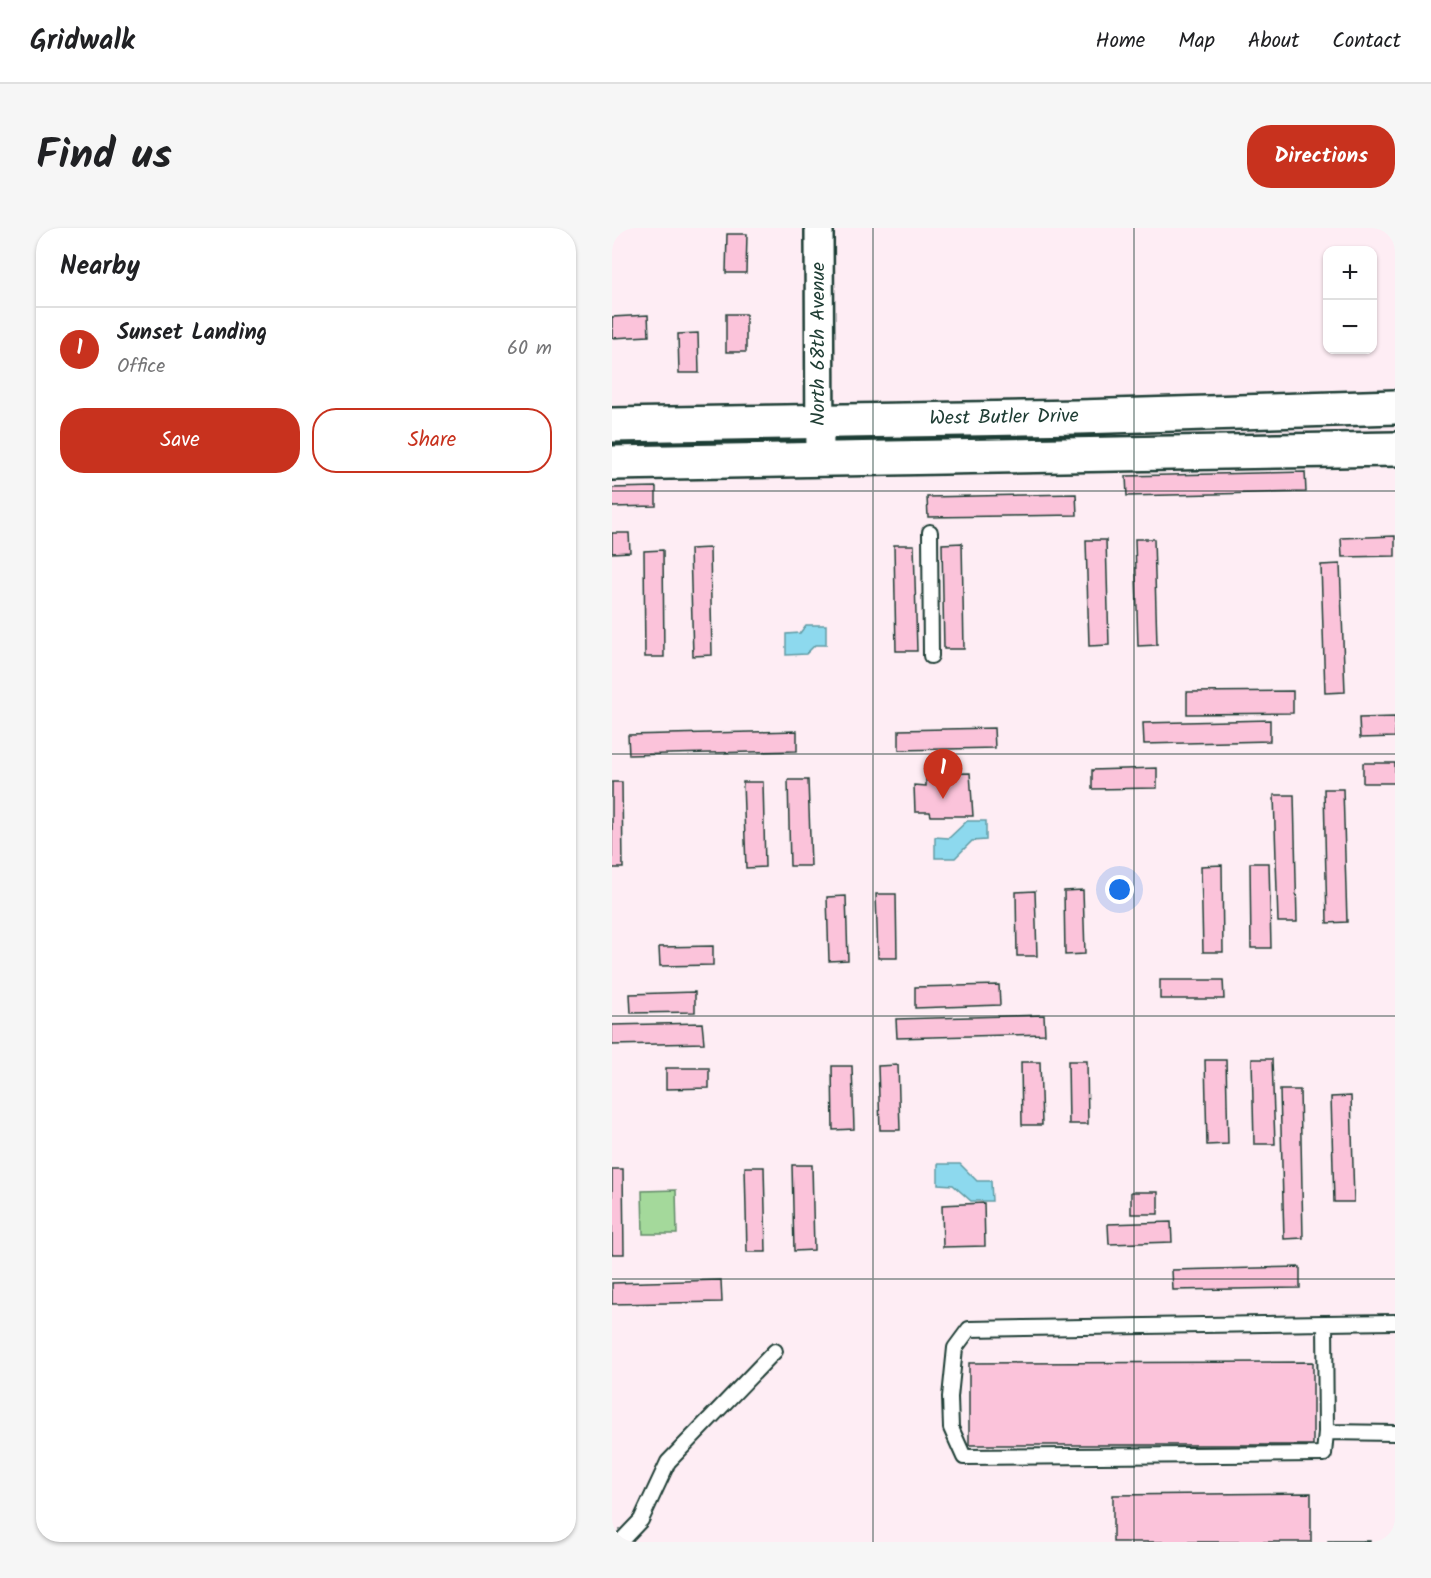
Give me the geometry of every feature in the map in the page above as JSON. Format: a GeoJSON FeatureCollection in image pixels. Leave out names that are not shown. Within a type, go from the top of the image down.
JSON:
{"type":"FeatureCollection","features":[{"type":"Feature","properties":{"kind":"street","name":"North 68th Avenue"},"geometry":{"type":"LineString","coordinates":[[819,228],[818,421],[820,460]]}},
{"type":"Feature","properties":{"kind":"street","name":"West Butler Drive"},"geometry":{"type":"LineString","coordinates":[[612,425],[1079,417],[1395,407]]}},
{"type":"Feature","properties":{"kind":"street","name":"West Butler Drive"},"geometry":{"type":"LineString","coordinates":[[612,463],[1395,449]]}},
{"type":"Feature","properties":{"kind":"lane"},"geometry":{"type":"LineString","coordinates":[[930,532],[932,656]]}},
{"type":"Feature","properties":{"kind":"lane"},"geometry":{"type":"LineString","coordinates":[[1325,1323],[1326,1432],[1324,1454],[964,1457],[951,1428],[950,1398],[956,1348],[969,1329],[1325,1323],[1395,1322]]}},
{"type":"Feature","properties":{"kind":"lane"},"geometry":{"type":"LineString","coordinates":[[620,1542],[641,1520],[668,1462],[775,1351]]}},
{"type":"Feature","properties":{"kind":"lane"},"geometry":{"type":"LineString","coordinates":[[1326,1432],[1395,1433]]}},
{"type":"Feature","properties":{"kind":"green space"},"geometry":{"type":"Polygon","coordinates":[[[676,1190],[677,1234],[643,1234],[642,1191],[676,1190]]]}},
{"type":"Feature","properties":{"kind":"water"},"geometry":{"type":"Polygon","coordinates":[[[806,625],[826,625],[826,645],[815,645],[806,654],[786,655],[786,634],[800,633],[806,625]]]}},
{"type":"Feature","properties":{"kind":"water"},"geometry":{"type":"Polygon","coordinates":[[[967,821],[986,821],[986,840],[972,841],[955,858],[935,858],[935,837],[949,838],[967,821]]]}},
{"type":"Feature","properties":{"kind":"water"},"geometry":{"type":"Polygon","coordinates":[[[938,1164],[960,1164],[977,1181],[991,1181],[992,1201],[971,1201],[953,1185],[938,1184],[938,1164]]]}},
{"type":"Feature","properties":{"kind":"building"},"geometry":{"type":"Polygon","coordinates":[[[727,234],[747,234],[746,273],[726,273],[727,234]]]}},
{"type":"Feature","properties":{"kind":"building"},"geometry":{"type":"Polygon","coordinates":[[[726,314],[746,314],[746,352],[726,352],[726,314]]]}},
{"type":"Feature","properties":{"kind":"building"},"geometry":{"type":"Polygon","coordinates":[[[648,315],[649,336],[612,338],[612,317],[648,315]]]}},
{"type":"Feature","properties":{"kind":"building"},"geometry":{"type":"Polygon","coordinates":[[[698,333],[699,373],[679,373],[678,334],[698,333]]]}},
{"type":"Feature","properties":{"kind":"building"},"geometry":{"type":"Polygon","coordinates":[[[1305,472],[1306,492],[1127,496],[1126,476],[1305,472]]]}},
{"type":"Feature","properties":{"kind":"building"},"geometry":{"type":"Polygon","coordinates":[[[656,487],[656,506],[612,507],[612,488],[656,487]]]}},
{"type":"Feature","properties":{"kind":"building"},"geometry":{"type":"Polygon","coordinates":[[[1076,494],[1077,515],[928,517],[927,497],[1076,494]]]}},
{"type":"Feature","properties":{"kind":"building"},"geometry":{"type":"Polygon","coordinates":[[[612,533],[629,533],[630,552],[612,553],[612,533]]]}},
{"type":"Feature","properties":{"kind":"building"},"geometry":{"type":"Polygon","coordinates":[[[1395,536],[1395,556],[1342,557],[1341,538],[1395,536]]]}},
{"type":"Feature","properties":{"kind":"building"},"geometry":{"type":"Polygon","coordinates":[[[1135,539],[1154,539],[1157,645],[1138,646],[1135,539]]]}},
{"type":"Feature","properties":{"kind":"building"},"geometry":{"type":"Polygon","coordinates":[[[1086,540],[1106,540],[1109,645],[1089,646],[1086,540]]]}},
{"type":"Feature","properties":{"kind":"building"},"geometry":{"type":"Polygon","coordinates":[[[962,543],[964,649],[944,649],[942,544],[962,543]]]}},
{"type":"Feature","properties":{"kind":"building"},"geometry":{"type":"Polygon","coordinates":[[[894,545],[914,545],[917,651],[896,651],[894,545]]]}},
{"type":"Feature","properties":{"kind":"building"},"geometry":{"type":"Polygon","coordinates":[[[710,548],[712,655],[693,656],[690,549],[710,548]]]}},
{"type":"Feature","properties":{"kind":"building"},"geometry":{"type":"Polygon","coordinates":[[[663,550],[664,657],[645,657],[644,551],[663,550]]]}},
{"type":"Feature","properties":{"kind":"building"},"geometry":{"type":"Polygon","coordinates":[[[1340,564],[1345,692],[1325,693],[1321,565],[1340,564]]]}},
{"type":"Feature","properties":{"kind":"building"},"geometry":{"type":"Polygon","coordinates":[[[1293,691],[1293,713],[1187,714],[1187,692],[1293,691]]]}},
{"type":"Feature","properties":{"kind":"building"},"geometry":{"type":"Polygon","coordinates":[[[1395,717],[1395,737],[1360,738],[1359,718],[1395,717]]]}},
{"type":"Feature","properties":{"kind":"building"},"geometry":{"type":"Polygon","coordinates":[[[1270,720],[1270,741],[1144,744],[1143,723],[1270,720]]]}},
{"type":"Feature","properties":{"kind":"building"},"geometry":{"type":"Polygon","coordinates":[[[994,728],[995,748],[899,750],[899,730],[994,728]]]}},
{"type":"Feature","properties":{"kind":"building"},"geometry":{"type":"Polygon","coordinates":[[[797,731],[797,751],[629,755],[628,735],[797,731]]]}},
{"type":"Feature","properties":{"kind":"building"},"geometry":{"type":"Polygon","coordinates":[[[1363,763],[1395,763],[1395,783],[1363,783],[1363,763]]]}},
{"type":"Feature","properties":{"kind":"building"},"geometry":{"type":"Polygon","coordinates":[[[1157,768],[1157,788],[1092,789],[1092,770],[1157,768]]]}},
{"type":"Feature","properties":{"kind":"building"},"geometry":{"type":"Polygon","coordinates":[[[970,773],[973,816],[931,816],[930,812],[915,812],[914,785],[926,786],[926,774],[970,773]]]}},
{"type":"Feature","properties":{"kind":"building"},"geometry":{"type":"Polygon","coordinates":[[[788,780],[808,780],[811,866],[790,866],[788,780]]]}},
{"type":"Feature","properties":{"kind":"building"},"geometry":{"type":"Polygon","coordinates":[[[612,782],[622,782],[623,868],[612,868],[612,782]]]}},
{"type":"Feature","properties":{"kind":"building"},"geometry":{"type":"Polygon","coordinates":[[[743,782],[763,782],[765,867],[746,868],[743,782]]]}},
{"type":"Feature","properties":{"kind":"building"},"geometry":{"type":"Polygon","coordinates":[[[1324,789],[1343,789],[1347,922],[1327,923],[1324,789]]]}},
{"type":"Feature","properties":{"kind":"building"},"geometry":{"type":"Polygon","coordinates":[[[1274,795],[1294,795],[1297,922],[1278,922],[1274,795]]]}},
{"type":"Feature","properties":{"kind":"building"},"geometry":{"type":"Polygon","coordinates":[[[1250,863],[1269,863],[1271,948],[1251,948],[1250,863]]]}},
{"type":"Feature","properties":{"kind":"building"},"geometry":{"type":"Polygon","coordinates":[[[1222,865],[1223,952],[1203,952],[1201,866],[1222,865]]]}},
{"type":"Feature","properties":{"kind":"building"},"geometry":{"type":"Polygon","coordinates":[[[1083,890],[1085,954],[1065,955],[1064,891],[1083,890]]]}},
{"type":"Feature","properties":{"kind":"building"},"geometry":{"type":"Polygon","coordinates":[[[1035,891],[1037,956],[1017,956],[1016,892],[1035,891]]]}},
{"type":"Feature","properties":{"kind":"building"},"geometry":{"type":"Polygon","coordinates":[[[876,894],[896,894],[897,958],[878,958],[876,894]]]}},
{"type":"Feature","properties":{"kind":"building"},"geometry":{"type":"Polygon","coordinates":[[[846,896],[848,960],[829,961],[827,897],[846,896]]]}},
{"type":"Feature","properties":{"kind":"building"},"geometry":{"type":"Polygon","coordinates":[[[713,946],[713,965],[660,966],[659,947],[713,946]]]}},
{"type":"Feature","properties":{"kind":"building"},"geometry":{"type":"Polygon","coordinates":[[[1160,980],[1223,980],[1224,999],[1160,999],[1160,980]]]}},
{"type":"Feature","properties":{"kind":"building"},"geometry":{"type":"Polygon","coordinates":[[[999,985],[1000,1005],[915,1008],[915,987],[999,985]]]}},
{"type":"Feature","properties":{"kind":"building"},"geometry":{"type":"Polygon","coordinates":[[[695,992],[695,1012],[631,1013],[630,994],[695,992]]]}},
{"type":"Feature","properties":{"kind":"building"},"geometry":{"type":"Polygon","coordinates":[[[1044,1015],[1045,1034],[897,1038],[896,1019],[1044,1015]]]}},
{"type":"Feature","properties":{"kind":"building"},"geometry":{"type":"Polygon","coordinates":[[[702,1023],[704,1043],[612,1045],[612,1025],[702,1023]]]}},
{"type":"Feature","properties":{"kind":"building"},"geometry":{"type":"Polygon","coordinates":[[[1252,1059],[1272,1059],[1275,1144],[1254,1144],[1252,1059]]]}},
{"type":"Feature","properties":{"kind":"building"},"geometry":{"type":"Polygon","coordinates":[[[1205,1060],[1226,1060],[1228,1144],[1207,1145],[1205,1060]]]}},
{"type":"Feature","properties":{"kind":"building"},"geometry":{"type":"Polygon","coordinates":[[[1068,1061],[1087,1061],[1088,1124],[1069,1124],[1068,1061]]]}},
{"type":"Feature","properties":{"kind":"building"},"geometry":{"type":"Polygon","coordinates":[[[1021,1062],[1040,1062],[1042,1125],[1022,1125],[1021,1062]]]}},
{"type":"Feature","properties":{"kind":"building"},"geometry":{"type":"Polygon","coordinates":[[[898,1065],[900,1130],[880,1130],[878,1066],[898,1065]]]}},
{"type":"Feature","properties":{"kind":"building"},"geometry":{"type":"Polygon","coordinates":[[[832,1066],[852,1066],[854,1129],[833,1130],[832,1066]]]}},
{"type":"Feature","properties":{"kind":"building"},"geometry":{"type":"Polygon","coordinates":[[[666,1068],[709,1068],[709,1088],[666,1089],[666,1068]]]}},
{"type":"Feature","properties":{"kind":"building"},"geometry":{"type":"Polygon","coordinates":[[[1280,1090],[1300,1090],[1303,1238],[1284,1239],[1280,1090]]]}},
{"type":"Feature","properties":{"kind":"building"},"geometry":{"type":"Polygon","coordinates":[[[1351,1096],[1354,1202],[1334,1202],[1331,1097],[1351,1096]]]}},
{"type":"Feature","properties":{"kind":"building"},"geometry":{"type":"Polygon","coordinates":[[[792,1165],[812,1165],[814,1250],[794,1251],[792,1165]]]}},
{"type":"Feature","properties":{"kind":"building"},"geometry":{"type":"Polygon","coordinates":[[[745,1167],[764,1167],[766,1252],[747,1252],[745,1167]]]}},
{"type":"Feature","properties":{"kind":"building"},"geometry":{"type":"Polygon","coordinates":[[[612,1169],[623,1169],[624,1254],[612,1254],[612,1169]]]}},
{"type":"Feature","properties":{"kind":"building"},"geometry":{"type":"Polygon","coordinates":[[[1131,1192],[1158,1192],[1158,1214],[1131,1214],[1131,1192]]]}},
{"type":"Feature","properties":{"kind":"building"},"geometry":{"type":"Polygon","coordinates":[[[984,1203],[985,1246],[943,1247],[942,1205],[984,1203]]]}},
{"type":"Feature","properties":{"kind":"building"},"geometry":{"type":"Polygon","coordinates":[[[1171,1222],[1172,1242],[1109,1244],[1108,1224],[1171,1222]]]}},
{"type":"Feature","properties":{"kind":"building"},"geometry":{"type":"Polygon","coordinates":[[[1300,1267],[1300,1288],[1173,1290],[1172,1270],[1300,1267]]]}},
{"type":"Feature","properties":{"kind":"building"},"geometry":{"type":"Polygon","coordinates":[[[721,1280],[722,1302],[612,1304],[612,1283],[721,1280]]]}},
{"type":"Feature","properties":{"kind":"building"},"geometry":{"type":"Polygon","coordinates":[[[1313,1362],[1313,1445],[969,1445],[969,1363],[1313,1362]]]}},
{"type":"Feature","properties":{"kind":"building"},"geometry":{"type":"Polygon","coordinates":[[[1311,1493],[1311,1542],[1113,1542],[1113,1495],[1311,1493]]]}},
{"type":"Feature","properties":{"kind":"building"},"geometry":{"type":"Polygon","coordinates":[[[1370,1541],[1370,1542],[1328,1542],[1370,1541]]]}},
{"type":"Feature","properties":{"kind":"place","name":"Sunset Landing"},"geometry":{"type":"Point","coordinates":[943,799]}}]}
